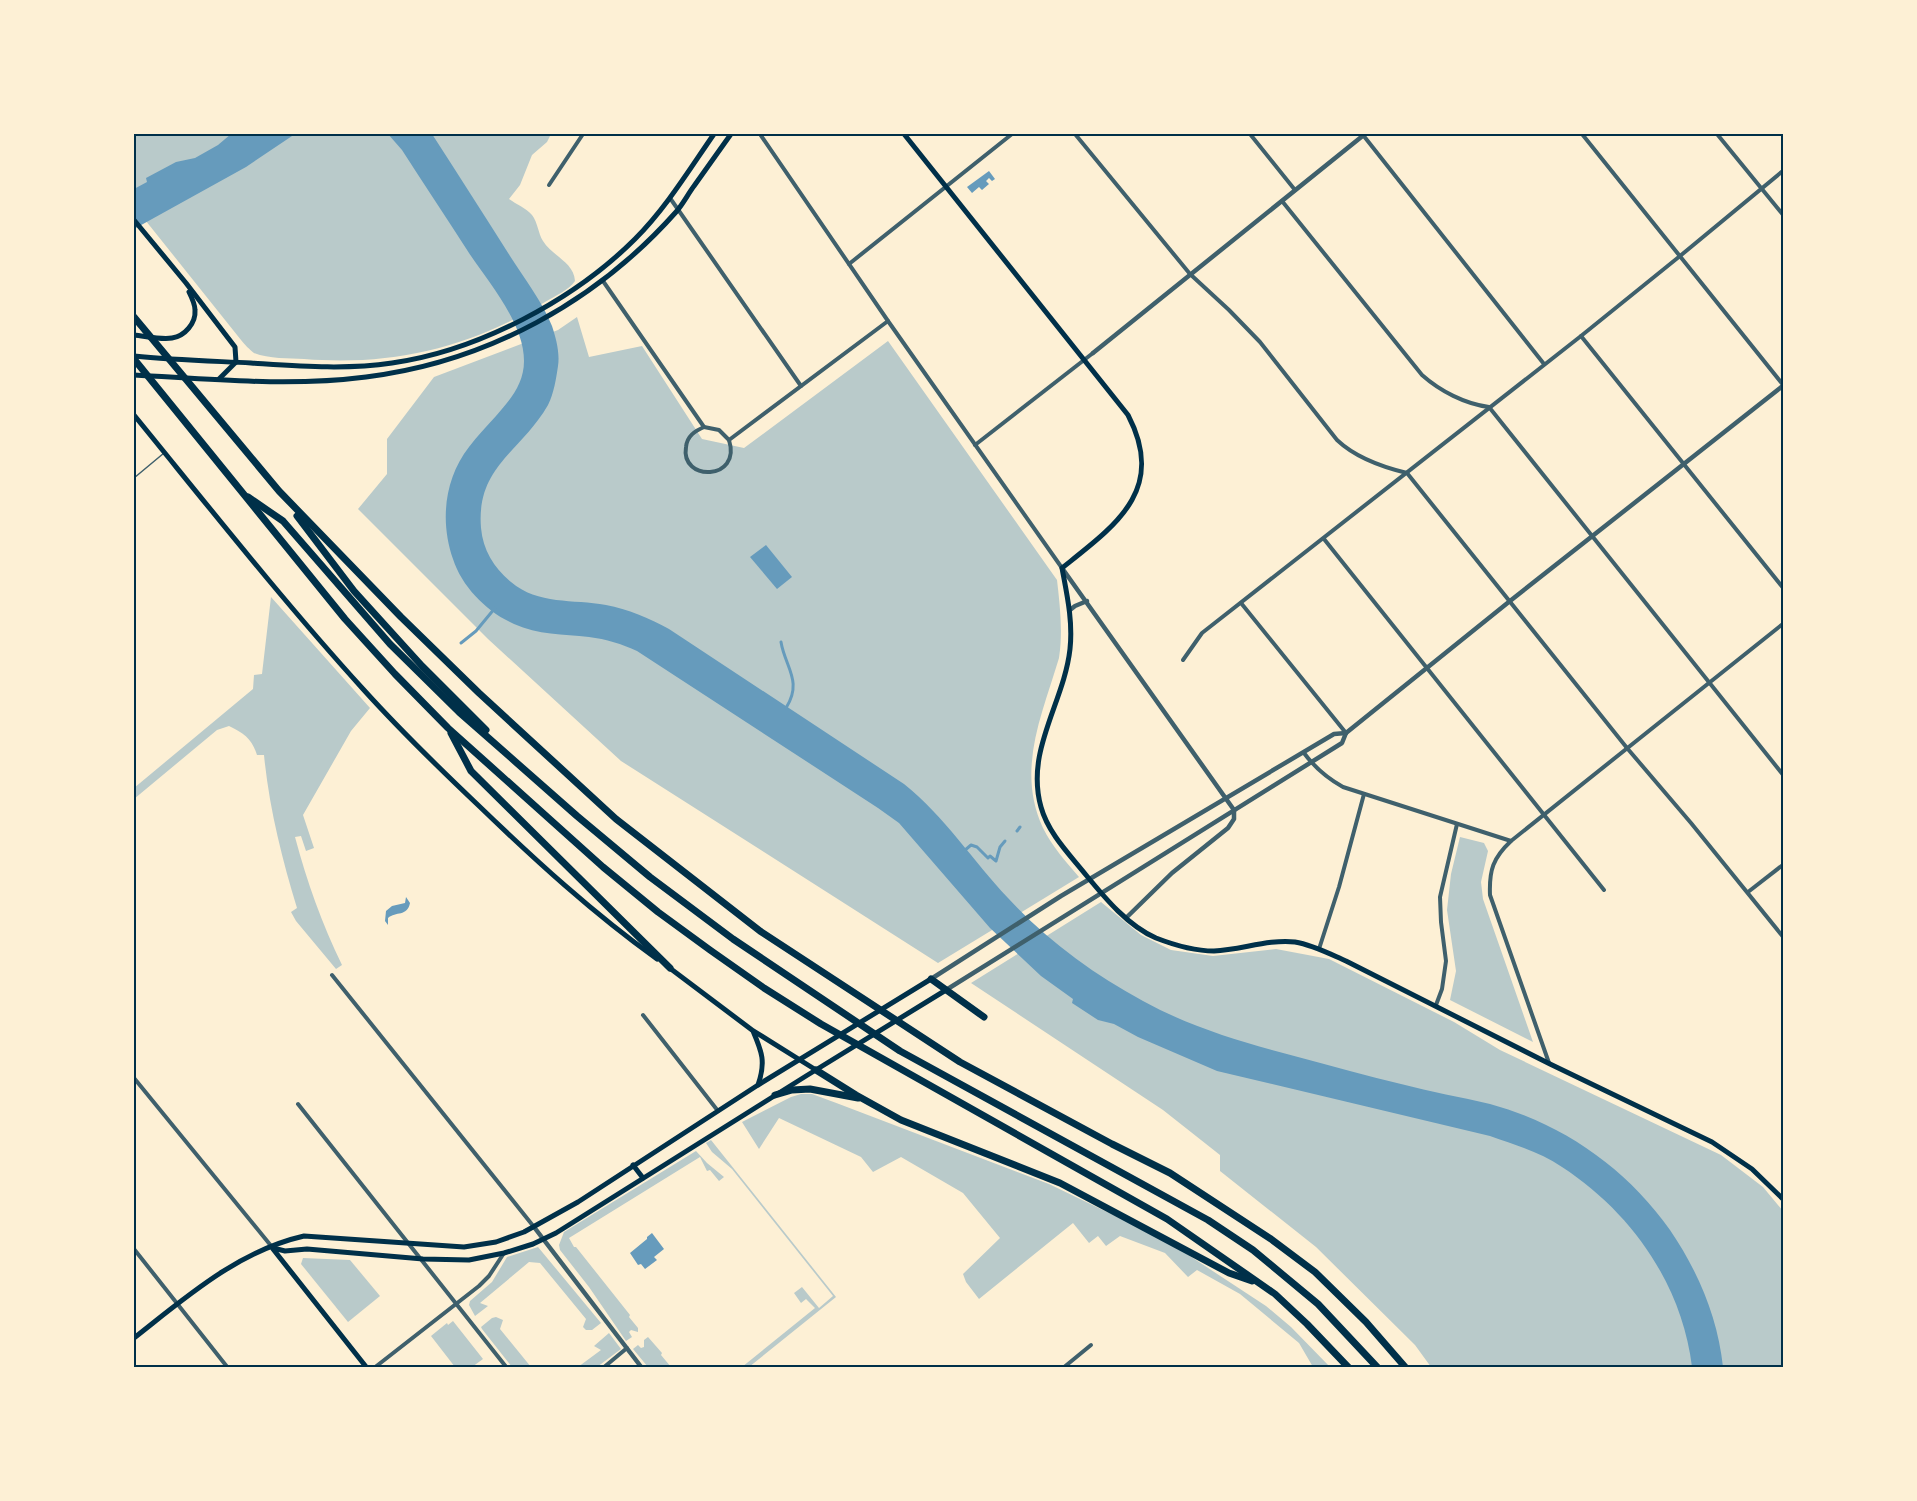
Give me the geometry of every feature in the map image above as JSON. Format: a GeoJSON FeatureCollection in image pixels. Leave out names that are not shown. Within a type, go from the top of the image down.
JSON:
{"type":"FeatureCollection","features":[{"type":"Feature","properties":{"kind":"highway"},"geometry":{"type":"LineString","coordinates":[[134,317],[279,491],[354,591],[462,709]]}},
{"type":"Feature","properties":{"kind":"highway"},"geometry":{"type":"LineString","coordinates":[[134,357],[345,619],[447,727],[612,874],[658,912],[754,982],[821,1024],[1167,1219],[1275,1293],[1349,1368]]}},
{"type":"Feature","properties":{"kind":"highway"},"geometry":{"type":"LineString","coordinates":[[279,491],[401,617],[479,693],[616,819],[760,931],[960,1062],[1170,1173],[1245,1221],[1316,1272],[1366,1322],[1406,1368]]}},
{"type":"Feature","properties":{"kind":"highway"},"geometry":{"type":"LineString","coordinates":[[241,492],[283,521],[390,644],[521,766],[650,877],[733,939],[900,1051],[1189,1209],[1253,1250],[1318,1304],[1378,1368]]}},
{"type":"Feature","properties":{"kind":"highway"},"geometry":{"type":"LineString","coordinates":[[447,727],[471,771],[670,968]]}},
{"type":"Feature","properties":{"kind":"highway"},"geometry":{"type":"LineString","coordinates":[[931,979],[984,1017]]}},
{"type":"Feature","properties":{"kind":"highway"},"geometry":{"type":"LineString","coordinates":[[819,1068],[863,1099],[901,1120],[1060,1183],[1229,1273],[1260,1283]]}},
{"type":"Feature","properties":{"kind":"highway"},"geometry":{"type":"LineString","coordinates":[[775,1095],[792,1090],[810,1089],[863,1099]]}},
{"type":"Feature","properties":{"kind":"main road"},"geometry":{"type":"LineString","coordinates":[[134,357],[329,368],[392,363],[478,339],[526,318],[587,279],[619,254],[637,237],[670,198],[714,134]]}},
{"type":"Feature","properties":{"kind":"main road"},"geometry":{"type":"LineString","coordinates":[[134,375],[302,381],[346,379],[412,369],[451,359],[519,333],[594,288],[645,245],[678,210],[731,134]]}},
{"type":"Feature","properties":{"kind":"main road"},"geometry":{"type":"LineString","coordinates":[[904,134],[1128,415],[1140,440],[1143,466],[1135,493],[1119,519],[1098,540],[1062,568],[1070,610],[1070,649],[1065,674],[1038,755],[1036,773],[1041,810],[1064,848],[1109,902],[1141,930],[1156,938],[1185,947],[1214,951],[1273,942],[1295,942],[1319,949],[1712,1142],[1752,1169],[1784,1200]]}},
{"type":"Feature","properties":{"kind":"main road"},"geometry":{"type":"LineString","coordinates":[[134,220],[235,347],[236,362],[219,379]]}},
{"type":"Feature","properties":{"kind":"main road"},"geometry":{"type":"LineString","coordinates":[[134,335],[171,338],[187,330],[193,320],[195,304],[186,283]]}},
{"type":"Feature","properties":{"kind":"main road"},"geometry":{"type":"LineString","coordinates":[[134,415],[319,639],[418,748],[557,880],[615,929],[752,1030],[819,1068]]}},
{"type":"Feature","properties":{"kind":"main road"},"geometry":{"type":"LineString","coordinates":[[134,1338],[224,1271],[286,1240],[304,1236],[464,1247],[496,1242],[534,1227],[931,979]]}},
{"type":"Feature","properties":{"kind":"main road"},"geometry":{"type":"LineString","coordinates":[[272,1248],[285,1251],[307,1249],[423,1259],[469,1260],[504,1253],[543,1240],[946,990]]}},
{"type":"Feature","properties":{"kind":"main road"},"geometry":{"type":"LineString","coordinates":[[752,1030],[761,1048],[764,1064],[758,1085]]}},
{"type":"Feature","properties":{"kind":"main road"},"geometry":{"type":"LineString","coordinates":[[633,1165],[643,1178]]}},
{"type":"Feature","properties":{"kind":"main road"},"geometry":{"type":"LineString","coordinates":[[272,1248],[367,1368]]}},
{"type":"Feature","properties":{"kind":"street"},"geometry":{"type":"LineString","coordinates":[[549,185],[583,134]]}},
{"type":"Feature","properties":{"kind":"street"},"geometry":{"type":"LineString","coordinates":[[760,134],[888,321],[1234,810],[1234,819],[1228,828],[1172,873],[1127,917]]}},
{"type":"Feature","properties":{"kind":"street"},"geometry":{"type":"LineString","coordinates":[[849,264],[1012,134]]}},
{"type":"Feature","properties":{"kind":"street"},"geometry":{"type":"LineString","coordinates":[[1076,134],[1190,274],[1245,326],[1344,446],[1373,462],[1407,473],[1627,748],[1784,938]]}},
{"type":"Feature","properties":{"kind":"street"},"geometry":{"type":"LineString","coordinates":[[1250,134],[1295,190]]}},
{"type":"Feature","properties":{"kind":"street"},"geometry":{"type":"LineString","coordinates":[[975,445],[1085,360],[1364,134],[1544,364]]}},
{"type":"Feature","properties":{"kind":"street"},"geometry":{"type":"LineString","coordinates":[[946,990],[1342,743],[1346,733],[1783,386],[1582,134]]}},
{"type":"Feature","properties":{"kind":"street"},"geometry":{"type":"LineString","coordinates":[[1717,134],[1784,216]]}},
{"type":"Feature","properties":{"kind":"street"},"geometry":{"type":"LineString","coordinates":[[1183,660],[1203,633],[1581,336],[1784,170]]}},
{"type":"Feature","properties":{"kind":"street"},"geometry":{"type":"LineString","coordinates":[[670,198],[801,386]]}},
{"type":"Feature","properties":{"kind":"street"},"geometry":{"type":"LineString","coordinates":[[1282,201],[1422,375],[1471,405],[1489,407],[1784,776]]}},
{"type":"Feature","properties":{"kind":"street"},"geometry":{"type":"LineString","coordinates":[[603,281],[704,428]]}},
{"type":"Feature","properties":{"kind":"street"},"geometry":{"type":"LineString","coordinates":[[729,440],[888,321]]}},
{"type":"Feature","properties":{"kind":"street"},"geometry":{"type":"LineString","coordinates":[[1581,336],[1784,589]]}},
{"type":"Feature","properties":{"kind":"street"},"geometry":{"type":"LineString","coordinates":[[704,428],[719,430],[729,440],[731,454],[725,466],[712,473],[698,470],[688,460],[686,446],[692,434],[704,428]]}},
{"type":"Feature","properties":{"kind":"street"},"geometry":{"type":"LineString","coordinates":[[1324,539],[1604,890]]}},
{"type":"Feature","properties":{"kind":"street"},"geometry":{"type":"LineString","coordinates":[[1070,610],[1087,601]]}},
{"type":"Feature","properties":{"kind":"street"},"geometry":{"type":"LineString","coordinates":[[1241,603],[1346,733]]}},
{"type":"Feature","properties":{"kind":"street"},"geometry":{"type":"LineString","coordinates":[[1550,1064],[1490,895],[1489,881],[1498,854],[1544,814],[1784,623]]}},
{"type":"Feature","properties":{"kind":"street"},"geometry":{"type":"LineString","coordinates":[[931,979],[1052,901],[1178,825],[1334,734],[1346,733]]}},
{"type":"Feature","properties":{"kind":"street"},"geometry":{"type":"LineString","coordinates":[[1304,753],[1311,764],[1326,778],[1364,795],[1511,841]]}},
{"type":"Feature","properties":{"kind":"street"},"geometry":{"type":"LineString","coordinates":[[1319,949],[1339,887],[1364,795]]}},
{"type":"Feature","properties":{"kind":"street"},"geometry":{"type":"LineString","coordinates":[[1436,1005],[1446,968],[1440,897],[1457,824]]}},
{"type":"Feature","properties":{"kind":"street"},"geometry":{"type":"LineString","coordinates":[[1748,892],[1784,864]]}},
{"type":"Feature","properties":{"kind":"street"},"geometry":{"type":"LineString","coordinates":[[332,975],[534,1227],[642,1368]]}},
{"type":"Feature","properties":{"kind":"street"},"geometry":{"type":"LineString","coordinates":[[643,1015],[718,1111]]}},
{"type":"Feature","properties":{"kind":"street"},"geometry":{"type":"LineString","coordinates":[[134,1078],[272,1248]]}},
{"type":"Feature","properties":{"kind":"street"},"geometry":{"type":"LineString","coordinates":[[298,1104],[507,1368]]}},
{"type":"Feature","properties":{"kind":"street"},"geometry":{"type":"LineString","coordinates":[[134,1249],[228,1368]]}},
{"type":"Feature","properties":{"kind":"street"},"geometry":{"type":"LineString","coordinates":[[374,1368],[489,1276],[504,1253]]}},
{"type":"Feature","properties":{"kind":"street"},"geometry":{"type":"LineString","coordinates":[[1063,1368],[1091,1345]]}},
{"type":"Feature","properties":{"kind":"street"},"geometry":{"type":"LineString","coordinates":[[603,1368],[627,1348]]}},
{"type":"Feature","properties":{"kind":"lane"},"geometry":{"type":"LineString","coordinates":[[134,478],[164,453]]}},
{"type":"Feature","properties":{"kind":"shaded area"},"geometry":{"type":"Polygon","coordinates":[[[138,134],[551,134],[547,142],[532,155],[520,185],[509,199],[532,215],[543,241],[571,269],[575,281],[562,293],[516,318],[459,342],[429,350],[369,360],[279,358],[254,353],[242,342],[134,206],[134,136],[138,134]]]}},
{"type":"Feature","properties":{"kind":"shaded area"},"geometry":{"type":"Polygon","coordinates":[[[577,317],[589,357],[642,346],[702,439],[744,448],[888,341],[1057,580],[1061,629],[1059,658],[1034,743],[1032,785],[1035,806],[1043,828],[1064,860],[1079,877],[938,963],[621,761],[488,639],[358,509],[387,474],[387,439],[434,377],[558,330],[577,317]]]}},
{"type":"Feature","properties":{"kind":"shaded area"},"geometry":{"type":"Polygon","coordinates":[[[271,597],[370,708],[351,731],[303,815],[314,848],[306,851],[301,836],[295,837],[316,902],[342,965],[336,969],[291,912],[297,908],[277,833],[264,755],[257,755],[253,745],[243,734],[229,726],[217,730],[134,799],[134,788],[253,689],[254,675],[262,674],[271,597]]]}},
{"type":"Feature","properties":{"kind":"shaded area"},"geometry":{"type":"Polygon","coordinates":[[[1460,837],[1484,843],[1488,851],[1481,882],[1483,899],[1533,1042],[1450,1000],[1456,971],[1447,910],[1451,874],[1460,837]]]}},
{"type":"Feature","properties":{"kind":"shaded area"},"geometry":{"type":"Polygon","coordinates":[[[1101,902],[1141,935],[1171,950],[1213,956],[1276,949],[1329,959],[1454,1022],[1500,1050],[1721,1155],[1763,1187],[1783,1211],[1783,1367],[1431,1367],[1415,1345],[1316,1247],[1220,1171],[1220,1155],[1163,1110],[971,983],[1101,902]]]}},
{"type":"Feature","properties":{"kind":"shaded area"},"geometry":{"type":"Polygon","coordinates":[[[801,1094],[812,1094],[1049,1184],[1167,1241],[1266,1306],[1291,1327],[1330,1367],[1313,1367],[1299,1343],[1240,1294],[1197,1270],[1188,1277],[1165,1253],[1120,1236],[1106,1246],[1098,1236],[1089,1243],[1073,1223],[979,1299],[963,1274],[1000,1238],[963,1193],[901,1157],[873,1172],[861,1157],[779,1118],[759,1149],[742,1122],[801,1094]]]}},
{"type":"Feature","properties":{"kind":"shaded area"},"geometry":{"type":"Polygon","coordinates":[[[711,1140],[836,1297],[749,1367],[742,1367],[815,1308],[806,1299],[801,1303],[794,1293],[802,1287],[819,1308],[833,1296],[732,1169],[712,1152],[706,1143],[711,1140]]]}},
{"type":"Feature","properties":{"kind":"shaded area"},"geometry":{"type":"Polygon","coordinates":[[[696,1151],[724,1177],[719,1181],[710,1170],[707,1171],[700,1157],[569,1238],[638,1328],[638,1332],[631,1330],[629,1332],[632,1337],[626,1341],[560,1250],[559,1245],[564,1232],[696,1151]]]}},
{"type":"Feature","properties":{"kind":"shaded area"},"geometry":{"type":"Polygon","coordinates":[[[538,1247],[601,1323],[592,1330],[586,1330],[583,1327],[586,1319],[540,1263],[529,1262],[480,1303],[488,1306],[475,1316],[469,1305],[470,1301],[492,1282],[507,1257],[538,1247]]]}},
{"type":"Feature","properties":{"kind":"shaded area"},"geometry":{"type":"Polygon","coordinates":[[[303,1258],[350,1260],[380,1296],[348,1322],[301,1264],[303,1258]]]}},
{"type":"Feature","properties":{"kind":"shaded area"},"geometry":{"type":"Polygon","coordinates":[[[496,1317],[503,1320],[500,1329],[531,1367],[512,1367],[482,1329],[481,1327],[496,1317]]]}},
{"type":"Feature","properties":{"kind":"shaded area"},"geometry":{"type":"Polygon","coordinates":[[[453,1321],[483,1359],[472,1367],[455,1367],[431,1336],[453,1321]]]}},
{"type":"Feature","properties":{"kind":"shaded area"},"geometry":{"type":"Polygon","coordinates":[[[609,1333],[621,1349],[597,1367],[578,1367],[601,1350],[594,1346],[609,1333]]]}},
{"type":"Feature","properties":{"kind":"shaded area"},"geometry":{"type":"Polygon","coordinates":[[[648,1337],[671,1367],[648,1367],[633,1349],[638,1345],[641,1348],[644,1347],[644,1340],[648,1337]]]}},
{"type":"Feature","properties":{"kind":"water"},"geometry":{"type":"Polygon","coordinates":[[[231,134],[295,134],[246,167],[134,229],[134,189],[147,182],[146,178],[176,162],[195,158],[218,145],[231,134]]]}},
{"type":"Feature","properties":{"kind":"water"},"geometry":{"type":"Polygon","coordinates":[[[388,134],[432,134],[538,299],[555,335],[558,361],[548,405],[493,474],[481,507],[484,544],[490,558],[505,577],[521,589],[544,598],[614,607],[638,614],[669,629],[904,784],[933,811],[1023,914],[1088,967],[1143,1001],[1200,1027],[1258,1046],[1423,1090],[1490,1104],[1517,1113],[1543,1123],[1591,1151],[1634,1187],[1653,1208],[1680,1246],[1705,1296],[1717,1331],[1723,1367],[1692,1367],[1677,1307],[1665,1279],[1649,1253],[1631,1228],[1610,1206],[1587,1185],[1554,1162],[1527,1149],[1490,1136],[1217,1071],[1138,1037],[1114,1024],[1098,1020],[1072,1003],[1073,999],[1041,976],[990,928],[899,823],[878,808],[637,651],[602,639],[523,628],[485,606],[469,589],[453,559],[446,530],[447,501],[454,473],[461,459],[475,439],[506,404],[519,384],[524,361],[522,347],[518,332],[504,304],[402,150],[388,134]]]}},
{"type":"Feature","properties":{"kind":"water"},"geometry":{"type":"Polygon","coordinates":[[[989,171],[995,179],[992,181],[989,178],[986,181],[989,184],[982,190],[979,187],[972,193],[967,187],[989,171]]]}},
{"type":"Feature","properties":{"kind":"water"},"geometry":{"type":"Polygon","coordinates":[[[766,545],[792,577],[777,589],[750,557],[766,545]]]}},
{"type":"Feature","properties":{"kind":"water"},"geometry":{"type":"Polygon","coordinates":[[[406,897],[410,903],[409,907],[404,912],[388,918],[388,925],[385,921],[386,911],[392,906],[405,903],[406,897]]]}},
{"type":"Feature","properties":{"kind":"water"},"geometry":{"type":"Polygon","coordinates":[[[652,1233],[664,1249],[654,1257],[657,1260],[645,1269],[641,1264],[638,1265],[630,1253],[652,1233]]]}},
{"type":"Feature","properties":{"kind":"waterway"},"geometry":{"type":"LineString","coordinates":[[461,643],[476,631],[495,608]]}},
{"type":"Feature","properties":{"kind":"waterway"},"geometry":{"type":"LineString","coordinates":[[781,642],[793,682],[791,698],[786,708]]}},
{"type":"Feature","properties":{"kind":"waterway"},"geometry":{"type":"LineString","coordinates":[[1017,831],[1020,827]]}},
{"type":"Feature","properties":{"kind":"waterway"},"geometry":{"type":"LineString","coordinates":[[964,851],[971,845],[996,861],[1000,847],[1005,841]]}}]}
